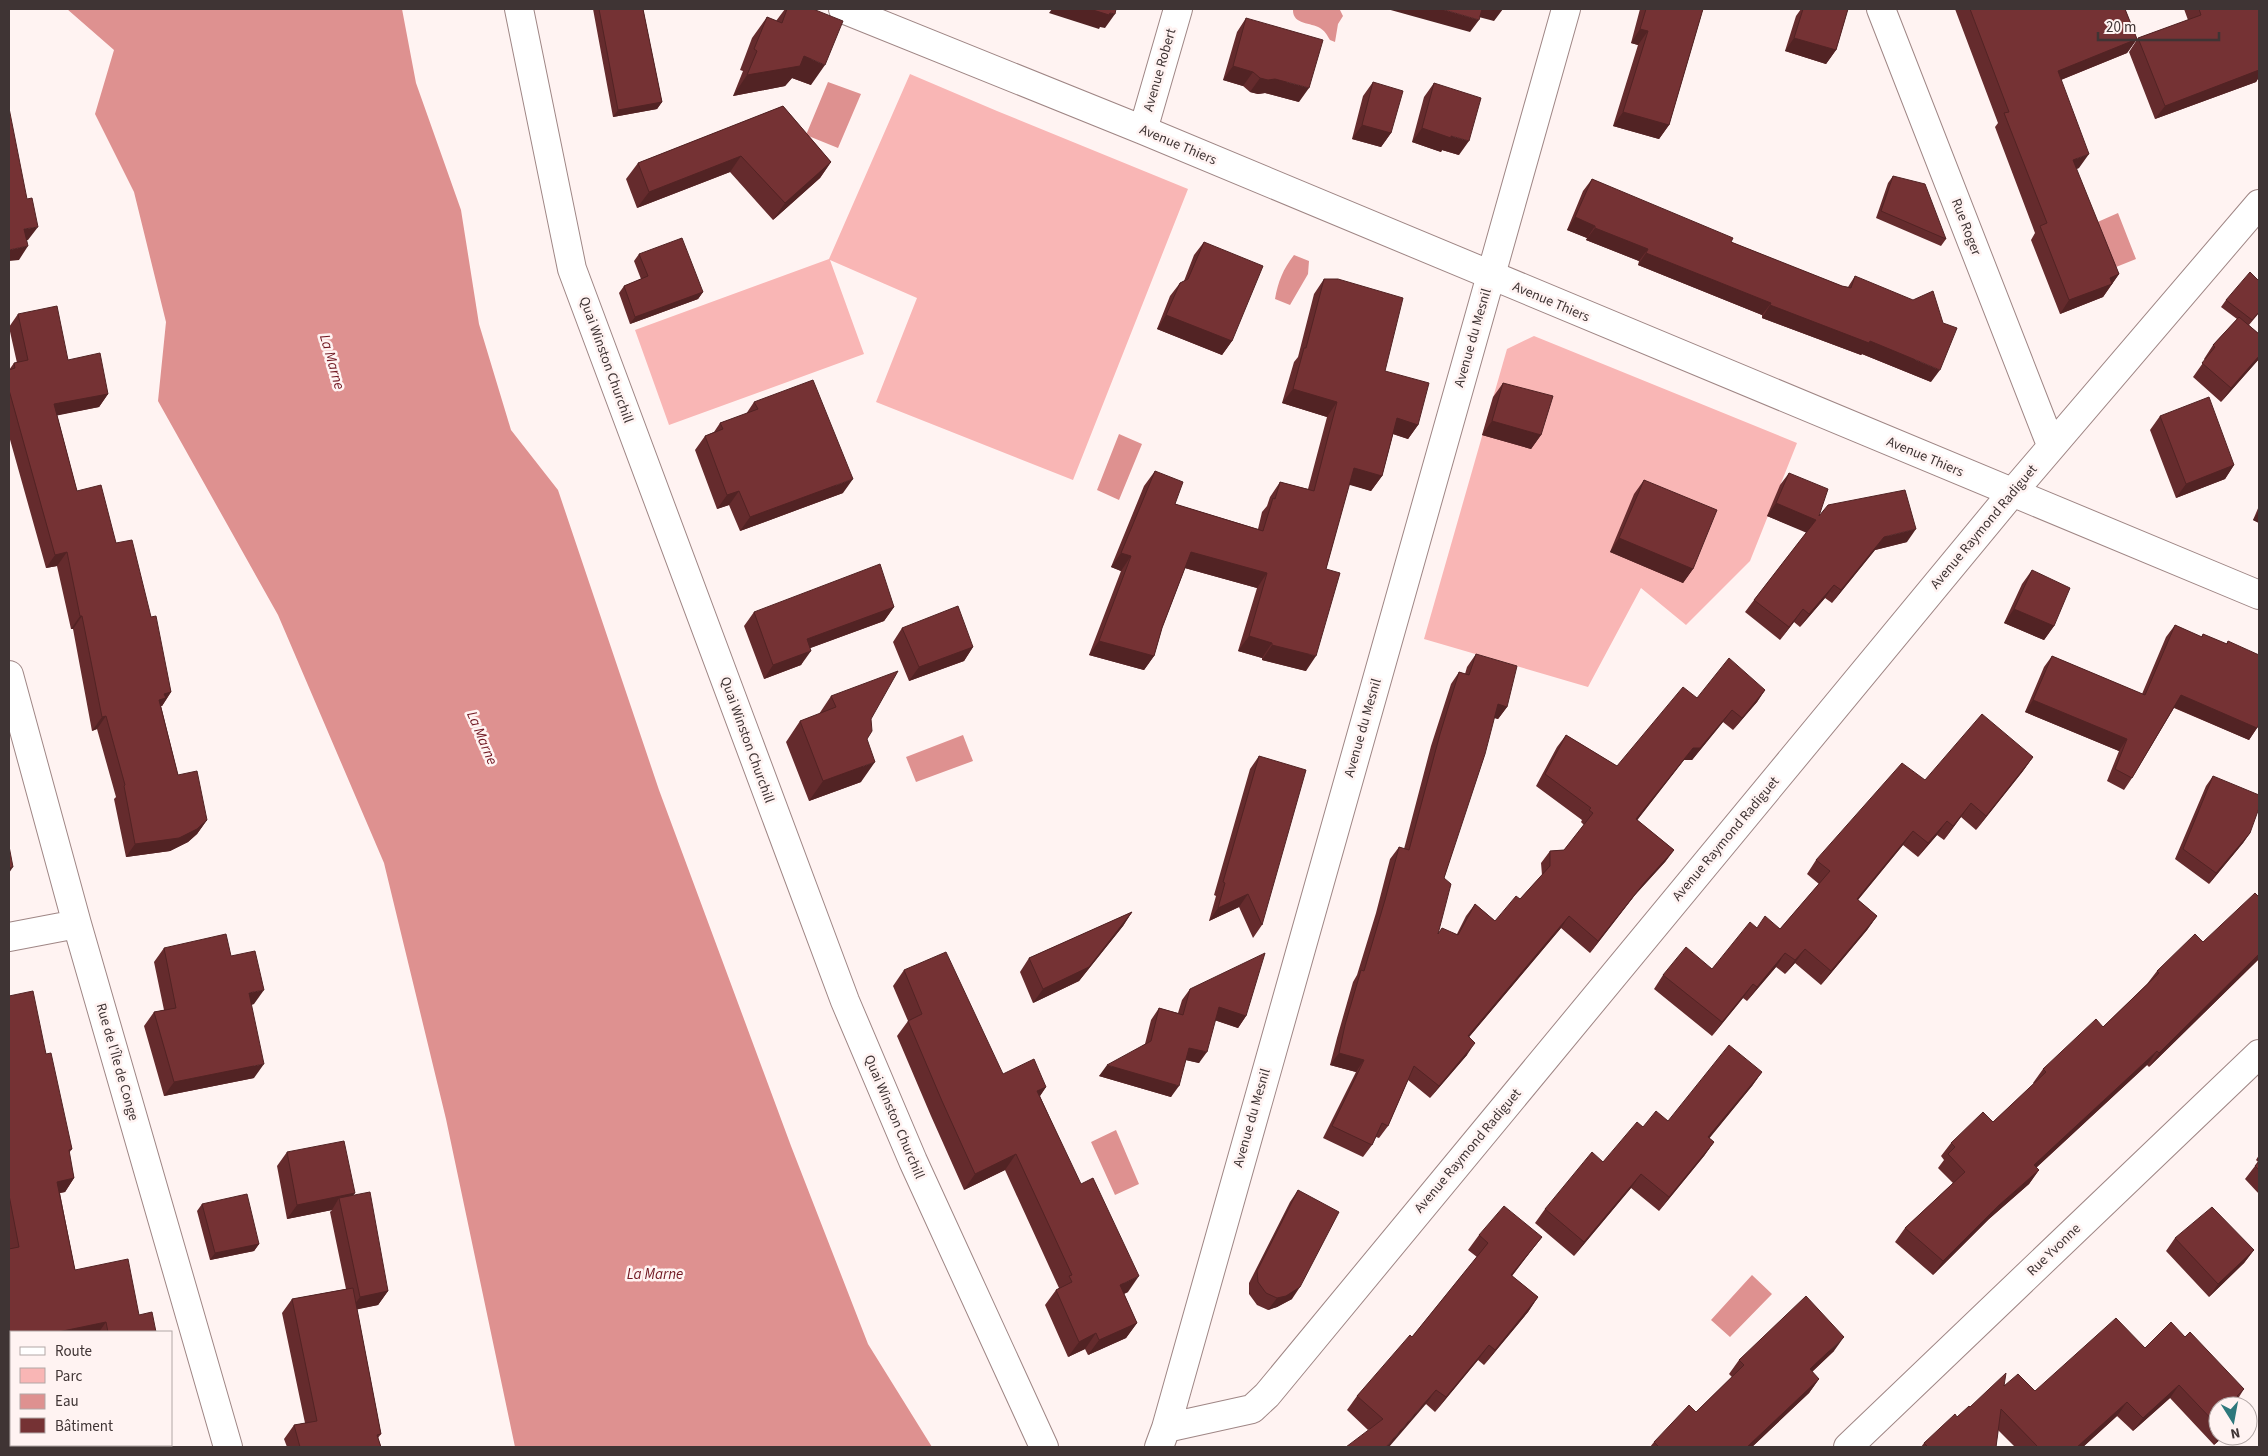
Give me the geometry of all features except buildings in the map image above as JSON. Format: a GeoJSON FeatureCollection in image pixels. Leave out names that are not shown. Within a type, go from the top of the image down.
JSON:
{"type":"FeatureCollection","features":[{"type":"Feature","properties":{"kind":"street","name":"Quai Winston Churchill"},"geometry":{"type":"LineString","coordinates":[[519,9],[572,269],[845,1001],[913,1161],[1044,1447]]}},
{"type":"Feature","properties":{"kind":"street","name":"Avenue Thiers"},"geometry":{"type":"LineString","coordinates":[[843,9],[1143,130],[2259,595]]}},
{"type":"Feature","properties":{"kind":"street","name":"Avenue Robert"},"geometry":{"type":"LineString","coordinates":[[1143,130],[1178,9]]}},
{"type":"Feature","properties":{"kind":"street","name":"Avenue du Mesnil"},"geometry":{"type":"LineString","coordinates":[[1162,1438],[1566,9]]}},
{"type":"Feature","properties":{"kind":"street","name":"Rue Roger"},"geometry":{"type":"LineString","coordinates":[[1881,9],[2051,445]]}},
{"type":"Feature","properties":{"kind":"street","name":"Avenue Raymond Radiguet"},"geometry":{"type":"LineString","coordinates":[[1162,1438],[1252,1409],[1267,1395],[2051,445],[2259,204]]}},
{"type":"Feature","properties":{"kind":"street","name":"Rue de l'Île de Conge"},"geometry":{"type":"LineString","coordinates":[[9,676],[77,924],[228,1447]]}},
{"type":"Feature","properties":{"kind":"street"},"geometry":{"type":"LineString","coordinates":[[9,937],[77,924]]}},
{"type":"Feature","properties":{"kind":"street","name":"Rue Yvonne"},"geometry":{"type":"LineString","coordinates":[[1848,1447],[2259,1054]]}},
{"type":"Feature","properties":{"kind":"green space"},"geometry":{"type":"Polygon","coordinates":[[[910,74],[1188,189],[1073,480],[876,402],[917,298],[830,260],[864,354],[669,425],[635,330],[829,259],[910,74]]]}},
{"type":"Feature","properties":{"kind":"green space"},"geometry":{"type":"Polygon","coordinates":[[[1534,336],[1797,443],[1750,561],[1686,625],[1641,588],[1588,687],[1424,639],[1507,349],[1534,336]]]}},
{"type":"Feature","properties":{"kind":"water","name":"La Marne"},"geometry":{"type":"Polygon","coordinates":[[[67,9],[402,9],[416,83],[461,210],[479,324],[511,430],[558,490],[659,790],[791,1146],[868,1344],[932,1447],[515,1447],[446,1119],[384,863],[278,615],[158,401],[166,322],[134,192],[95,114],[114,50],[67,9]]]}},
{"type":"Feature","properties":{"kind":"water"},"geometry":{"type":"Polygon","coordinates":[[[1293,9],[1340,10],[1343,16],[1338,24],[1335,42],[1330,40],[1320,28],[1296,18],[1293,9]]]}},
{"type":"Feature","properties":{"kind":"water"},"geometry":{"type":"Polygon","coordinates":[[[828,82],[861,94],[838,148],[806,135],[828,82]]]}},
{"type":"Feature","properties":{"kind":"water"},"geometry":{"type":"Polygon","coordinates":[[[2118,213],[2136,259],[2111,269],[2093,224],[2118,213]]]}},
{"type":"Feature","properties":{"kind":"water"},"geometry":{"type":"Polygon","coordinates":[[[1294,255],[1309,261],[1308,274],[1290,305],[1275,299],[1282,276],[1294,255]]]}},
{"type":"Feature","properties":{"kind":"water"},"geometry":{"type":"Polygon","coordinates":[[[1119,434],[1142,444],[1119,500],[1097,490],[1119,434]]]}},
{"type":"Feature","properties":{"kind":"water"},"geometry":{"type":"Polygon","coordinates":[[[963,735],[973,761],[916,782],[906,757],[963,735]]]}},
{"type":"Feature","properties":{"kind":"water"},"geometry":{"type":"Polygon","coordinates":[[[1116,1130],[1139,1184],[1115,1195],[1091,1142],[1116,1130]]]}},
{"type":"Feature","properties":{"kind":"water"},"geometry":{"type":"Polygon","coordinates":[[[1752,1275],[1772,1294],[1730,1337],[1711,1320],[1752,1275]]]}}]}
